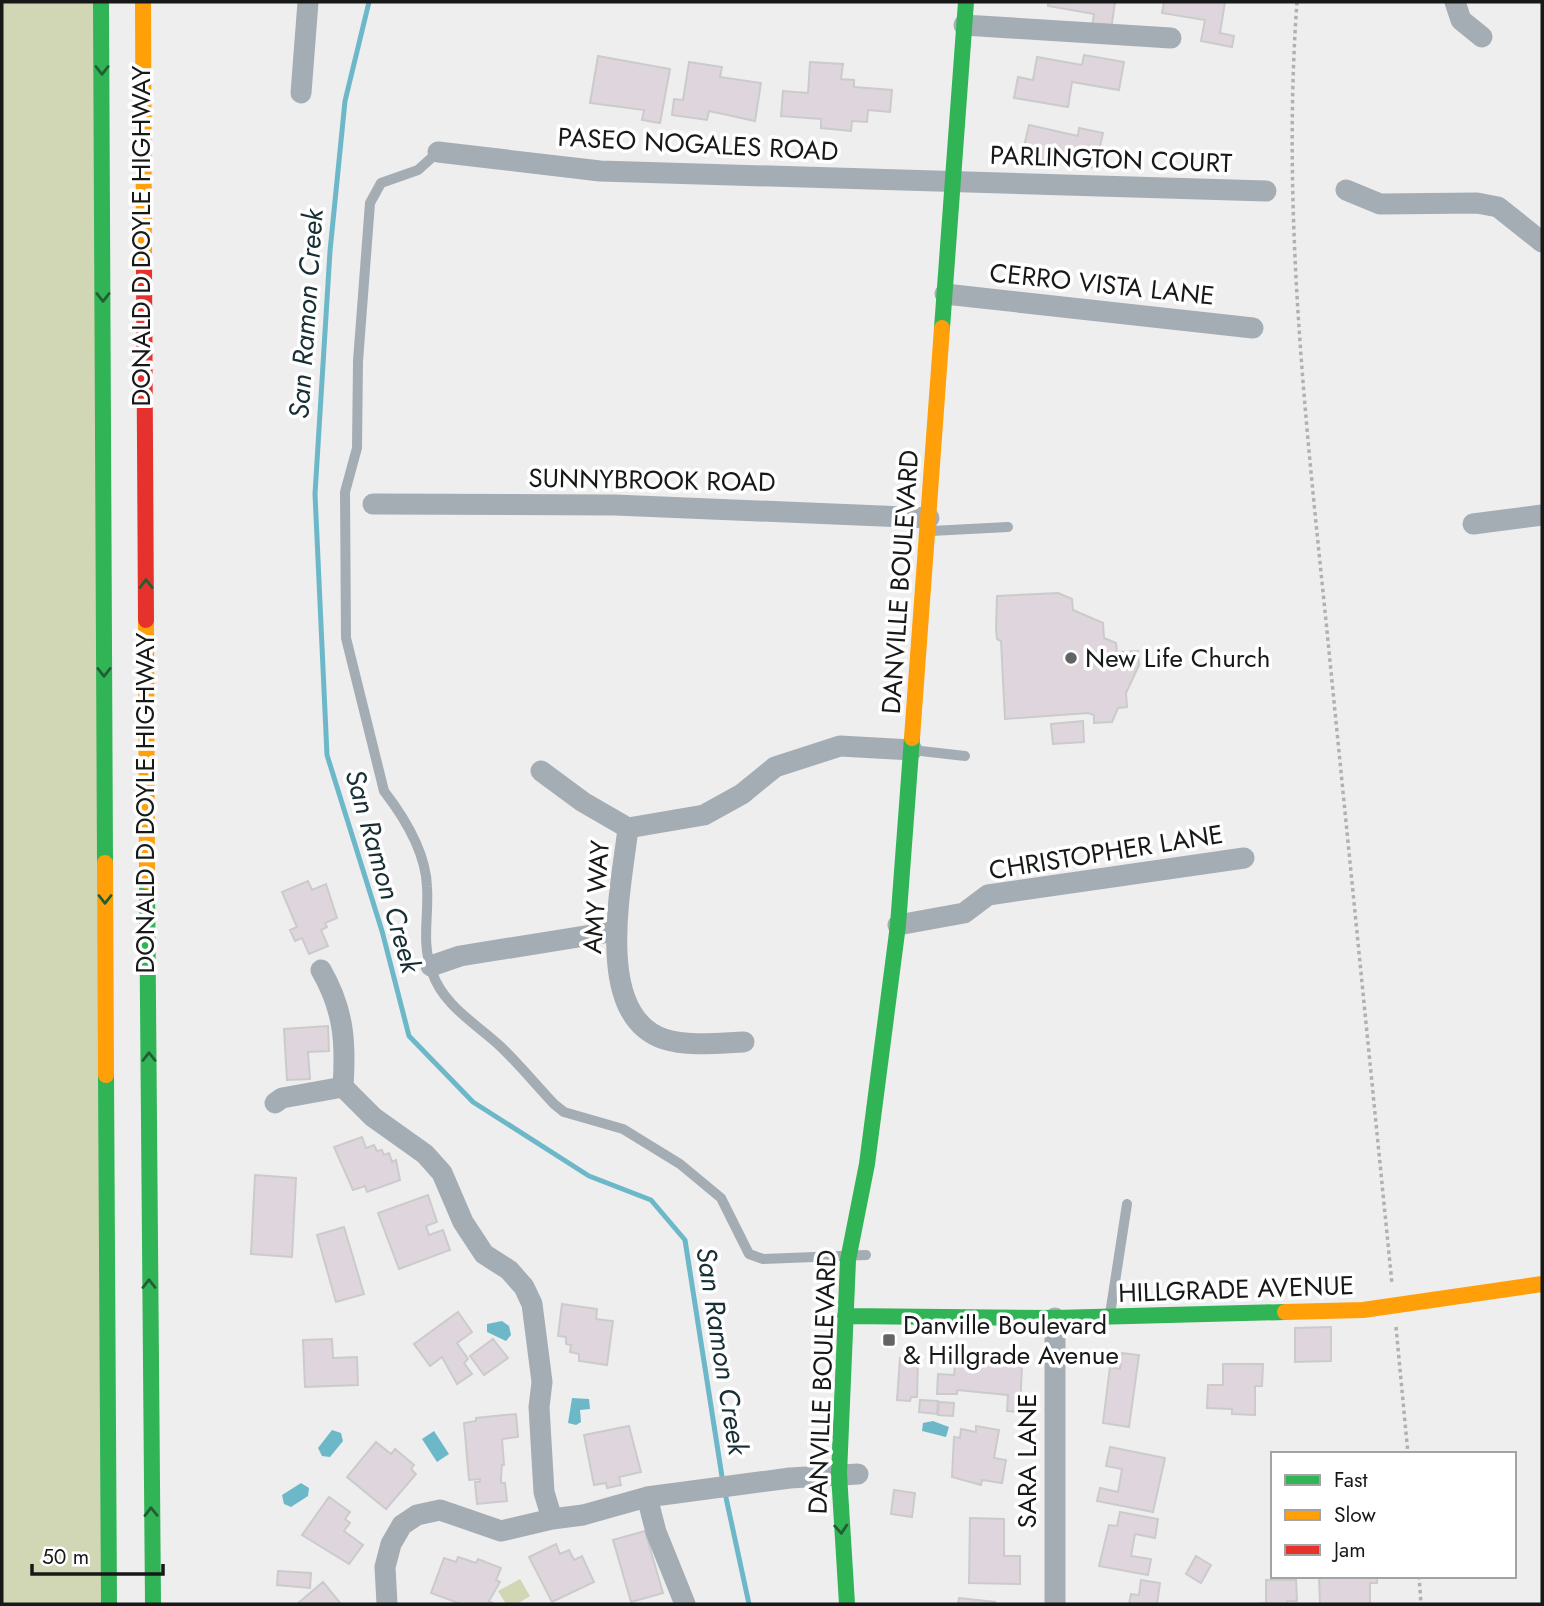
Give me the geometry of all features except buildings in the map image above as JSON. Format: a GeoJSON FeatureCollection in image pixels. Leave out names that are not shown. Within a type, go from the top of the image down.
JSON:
{"type":"FeatureCollection","features":[{"type":"Feature","properties":{"kind":"main road","name":"DONALD D DOYLE HIGHWAY"},"geometry":{"type":"LineString","coordinates":[[101,2],[109,1604]]}},
{"type":"Feature","properties":{"kind":"main road"},"geometry":{"type":"LineString","coordinates":[[143,2],[149,1412],[153,1604]]}},
{"type":"Feature","properties":{"kind":"main road","name":"DANVILLE BOULEVARD"},"geometry":{"type":"LineString","coordinates":[[860,1380],[849,1254],[867,1164],[898,925],[955,183],[966,2]]}},
{"type":"Feature","properties":{"kind":"main road","name":"DANVILLE BOULEVARD"},"geometry":{"type":"LineString","coordinates":[[866,1261],[867,1164]]}},
{"type":"Feature","properties":{"kind":"main road","name":"HILLGRADE AVENUE"},"geometry":{"type":"LineString","coordinates":[[853,1316],[1055,1318],[1363,1310],[1542,1284]]}},
{"type":"Feature","properties":{"kind":"main road","name":"DANVILLE BOULEVARD"},"geometry":{"type":"LineString","coordinates":[[854,1604],[853,1316],[863,1292]]}},
{"type":"Feature","properties":{"kind":"main road","name":"DANVILLE BOULEVARD"},"geometry":{"type":"LineString","coordinates":[[846,1604],[854,1479]]}},
{"type":"Feature","properties":{"kind":"street"},"geometry":{"type":"LineString","coordinates":[[301,93],[308,2]]}},
{"type":"Feature","properties":{"kind":"street"},"geometry":{"type":"LineString","coordinates":[[1455,2],[1461,20],[1482,37]]}},
{"type":"Feature","properties":{"kind":"street"},"geometry":{"type":"LineString","coordinates":[[964,25],[1171,38]]}},
{"type":"Feature","properties":{"kind":"street","name":"PASEO NOGALES ROAD"},"geometry":{"type":"LineString","coordinates":[[439,152],[600,171],[955,183]]}},
{"type":"Feature","properties":{"kind":"street","name":"PARLINGTON COURT"},"geometry":{"type":"LineString","coordinates":[[955,183],[1266,191]]}},
{"type":"Feature","properties":{"kind":"street"},"geometry":{"type":"LineString","coordinates":[[1346,190],[1380,204],[1477,203],[1499,208],[1542,242]]}},
{"type":"Feature","properties":{"kind":"street","name":"CERRO VISTA LANE"},"geometry":{"type":"LineString","coordinates":[[945,295],[1253,328]]}},
{"type":"Feature","properties":{"kind":"street","name":"SUNNYBROOK ROAD"},"geometry":{"type":"LineString","coordinates":[[373,505],[615,505],[928,524]]}},
{"type":"Feature","properties":{"kind":"street"},"geometry":{"type":"LineString","coordinates":[[1473,524],[1542,515]]}},
{"type":"Feature","properties":{"kind":"street"},"geometry":{"type":"LineString","coordinates":[[541,771],[583,802],[628,828],[704,815],[743,794],[775,767],[840,746],[912,750]]}},
{"type":"Feature","properties":{"kind":"street","name":"AMY WAY"},"geometry":{"type":"LineString","coordinates":[[628,828],[616,931],[621,989],[632,1017],[663,1038],[702,1044],[744,1042]]}},
{"type":"Feature","properties":{"kind":"street","name":"CHRISTOPHER LANE"},"geometry":{"type":"LineString","coordinates":[[898,925],[964,913],[988,895],[1244,858]]}},
{"type":"Feature","properties":{"kind":"street"},"geometry":{"type":"LineString","coordinates":[[431,966],[460,956],[616,931]]}},
{"type":"Feature","properties":{"kind":"street"},"geometry":{"type":"LineString","coordinates":[[321,970],[337,997],[346,1048],[343,1087],[373,1117],[425,1154],[442,1172],[463,1222],[484,1254],[509,1270],[524,1287],[532,1304],[542,1382],[539,1407],[544,1492],[552,1518]]}},
{"type":"Feature","properties":{"kind":"street"},"geometry":{"type":"LineString","coordinates":[[275,1103],[282,1098],[343,1087]]}},
{"type":"Feature","properties":{"kind":"street","name":"SARA LANE"},"geometry":{"type":"LineString","coordinates":[[1055,1318],[1055,1604]]}},
{"type":"Feature","properties":{"kind":"street"},"geometry":{"type":"LineString","coordinates":[[387,1604],[385,1567],[391,1544],[402,1525],[417,1515],[440,1510],[501,1531],[552,1518],[583,1515],[647,1497],[770,1482],[854,1479]]}},
{"type":"Feature","properties":{"kind":"street"},"geometry":{"type":"LineString","coordinates":[[647,1497],[656,1532],[685,1604]]}},
{"type":"Feature","properties":{"kind":"lane"},"geometry":{"type":"LineString","coordinates":[[439,152],[418,170],[381,183],[370,203],[362,279],[357,448],[345,492],[346,638],[384,791],[400,812],[420,856],[427,886],[424,937],[431,966],[448,1002],[500,1046],[554,1104],[564,1111],[623,1129],[680,1164],[721,1198],[749,1254],[763,1259],[849,1254],[866,1261]]}},
{"type":"Feature","properties":{"kind":"lane"},"geometry":{"type":"LineString","coordinates":[[928,524],[1008,527]]}},
{"type":"Feature","properties":{"kind":"lane"},"geometry":{"type":"LineString","coordinates":[[912,750],[965,756]]}},
{"type":"Feature","properties":{"kind":"lane"},"geometry":{"type":"LineString","coordinates":[[1110,1317],[1126,1204]]}},
{"type":"Feature","properties":{"kind":"path"},"geometry":{"type":"LineString","coordinates":[[1297,2],[1291,76],[1293,208],[1305,392],[1408,1452]]}},
{"type":"Feature","properties":{"kind":"path"},"geometry":{"type":"LineString","coordinates":[[1419,1578],[1421,1604]]}},
{"type":"Feature","properties":{"kind":"green space"},"geometry":{"type":"Polygon","coordinates":[[[2,2],[101,2],[109,1604],[2,1604],[2,2]]]}},
{"type":"Feature","properties":{"kind":"green space"},"geometry":{"type":"Polygon","coordinates":[[[520,1579],[530,1596],[517,1604],[506,1604],[498,1591],[520,1579]]]}},
{"type":"Feature","properties":{"kind":"water"},"geometry":{"type":"Polygon","coordinates":[[[502,1321],[509,1326],[511,1335],[506,1341],[487,1332],[487,1324],[502,1321]]]}},
{"type":"Feature","properties":{"kind":"water"},"geometry":{"type":"Polygon","coordinates":[[[572,1398],[589,1399],[590,1409],[580,1410],[581,1422],[576,1425],[568,1423],[572,1398]]]}},
{"type":"Feature","properties":{"kind":"water"},"geometry":{"type":"Polygon","coordinates":[[[933,1421],[949,1427],[946,1437],[922,1431],[923,1423],[933,1421]]]}},
{"type":"Feature","properties":{"kind":"water"},"geometry":{"type":"Polygon","coordinates":[[[332,1430],[341,1433],[343,1441],[330,1457],[322,1456],[318,1448],[332,1430]]]}},
{"type":"Feature","properties":{"kind":"water"},"geometry":{"type":"Polygon","coordinates":[[[434,1431],[449,1454],[437,1462],[422,1439],[434,1431]]]}},
{"type":"Feature","properties":{"kind":"water"},"geometry":{"type":"Polygon","coordinates":[[[301,1483],[309,1488],[308,1496],[291,1507],[284,1504],[282,1495],[301,1483]]]}},
{"type":"Feature","properties":{"kind":"waterway","name":"San Ramon Creek"},"geometry":{"type":"LineString","coordinates":[[369,2],[345,101],[330,251],[315,494],[327,755],[382,931],[409,1036],[473,1102],[589,1176],[651,1200],[685,1240],[723,1483]]}},
{"type":"Feature","properties":{"kind":"waterway","name":"San Ramon Creek"},"geometry":{"type":"LineString","coordinates":[[725,1493],[749,1604]]}},
{"type":"Feature","properties":{"kind":"traffic: fast"},"geometry":{"type":"LineString","coordinates":[[101,2],[105,863]]}},
{"type":"Feature","properties":{"kind":"traffic: fast"},"geometry":{"type":"LineString","coordinates":[[942,328],[966,2]]}},
{"type":"Feature","properties":{"kind":"traffic: fast"},"geometry":{"type":"LineString","coordinates":[[847,1604],[839,1474],[848,1260],[867,1164],[898,925],[912,738]]}},
{"type":"Feature","properties":{"kind":"traffic: fast"},"geometry":{"type":"LineString","coordinates":[[147,881],[153,1604]]}},
{"type":"Feature","properties":{"kind":"traffic: fast"},"geometry":{"type":"LineString","coordinates":[[106,1075],[109,1604]]}},
{"type":"Feature","properties":{"kind":"traffic: fast"},"geometry":{"type":"LineString","coordinates":[[845,1316],[1055,1318],[1285,1312]]}},
{"type":"Feature","properties":{"kind":"traffic: slow"},"geometry":{"type":"LineString","coordinates":[[143,2],[144,267]]}},
{"type":"Feature","properties":{"kind":"traffic: slow"},"geometry":{"type":"LineString","coordinates":[[912,738],[942,328]]}},
{"type":"Feature","properties":{"kind":"traffic: slow"},"geometry":{"type":"LineString","coordinates":[[146,620],[147,881]]}},
{"type":"Feature","properties":{"kind":"traffic: slow"},"geometry":{"type":"LineString","coordinates":[[105,863],[106,1075]]}},
{"type":"Feature","properties":{"kind":"traffic: slow"},"geometry":{"type":"LineString","coordinates":[[1285,1312],[1363,1310],[1542,1284]]}},
{"type":"Feature","properties":{"kind":"traffic: jam"},"geometry":{"type":"LineString","coordinates":[[144,267],[146,620]]}},
{"type":"Feature","properties":{"kind":"place","name":"New Life Church"},"geometry":{"type":"Point","coordinates":[1071,658]}},
{"type":"Feature","properties":{"kind":"place","name":"Danville Boulevard & Hillgrade Avenue"},"geometry":{"type":"Point","coordinates":[889,1340]}}]}
